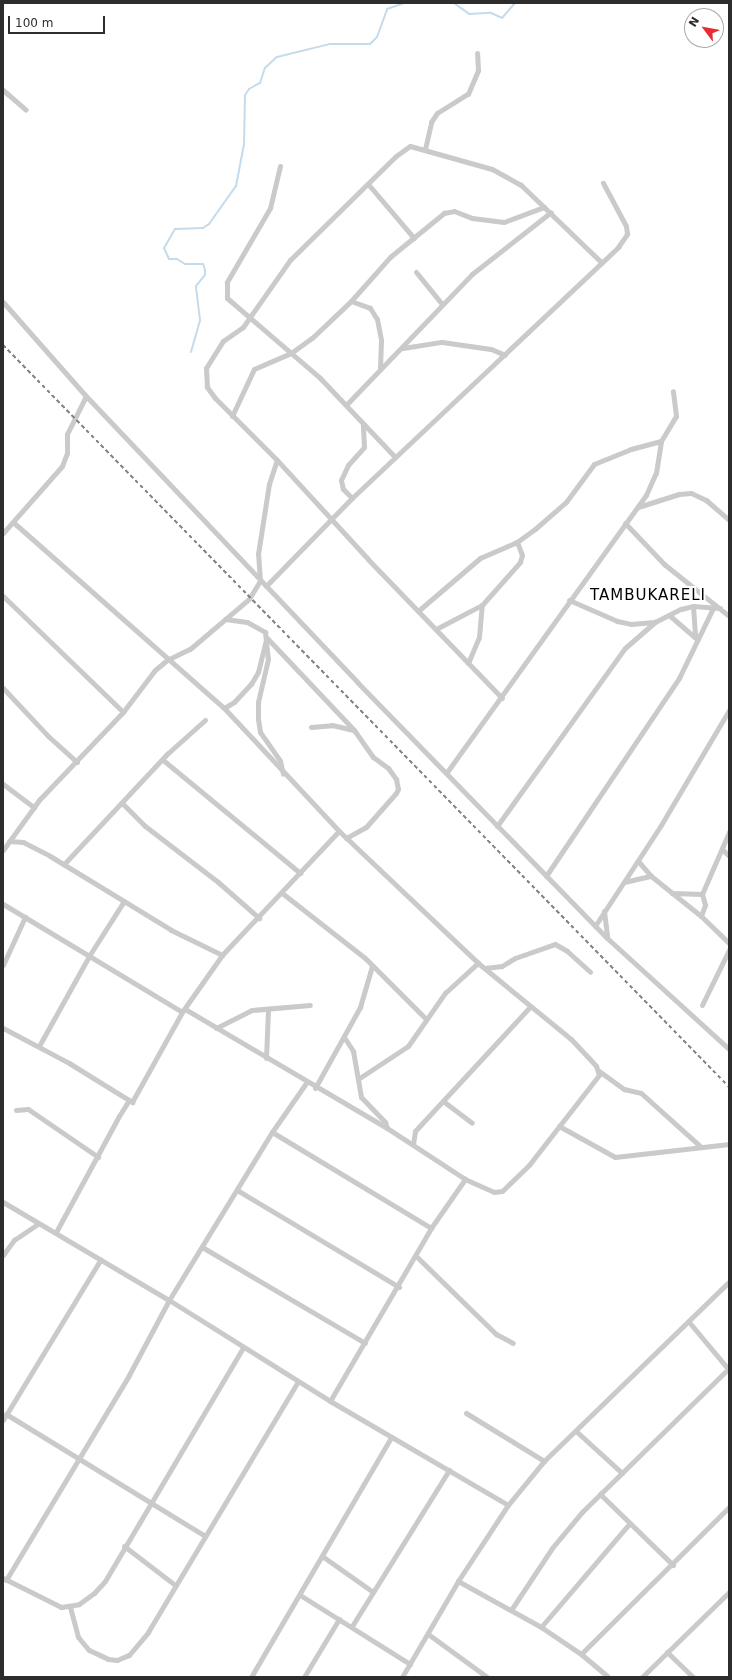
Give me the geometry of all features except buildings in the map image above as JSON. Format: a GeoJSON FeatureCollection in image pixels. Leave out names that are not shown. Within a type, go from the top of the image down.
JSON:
{"type":"FeatureCollection","features":[{"type":"Feature","properties":{"kind":"street"},"geometry":{"type":"LineString","coordinates":[[425,149],[431,122],[437,113],[468,94],[478,70],[477,52]]}},
{"type":"Feature","properties":{"kind":"street"},"geometry":{"type":"LineString","coordinates":[[3,90],[26,110]]}},
{"type":"Feature","properties":{"kind":"street"},"geometry":{"type":"LineString","coordinates":[[502,698],[331,519],[277,460],[209,391],[205,374],[215,351],[223,341],[242,327],[290,260],[404,149],[410,146],[425,149],[498,172],[521,185],[602,262]]}},
{"type":"Feature","properties":{"kind":"street"},"geometry":{"type":"LineString","coordinates":[[280,166],[270,208],[227,282],[227,298],[291,353],[346,405],[363,425],[395,457]]}},
{"type":"Feature","properties":{"kind":"street"},"geometry":{"type":"LineString","coordinates":[[266,586],[352,498],[618,247],[627,234],[622,216],[603,183]]}},
{"type":"Feature","properties":{"kind":"street"},"geometry":{"type":"LineString","coordinates":[[368,184],[414,238]]}},
{"type":"Feature","properties":{"kind":"street"},"geometry":{"type":"LineString","coordinates":[[232,416],[254,369],[291,353],[351,301],[390,257],[449,211],[472,218],[504,222],[544,207]]}},
{"type":"Feature","properties":{"kind":"street"},"geometry":{"type":"LineString","coordinates":[[346,405],[472,274],[551,212]]}},
{"type":"Feature","properties":{"kind":"street"},"geometry":{"type":"LineString","coordinates":[[416,272],[442,304]]}},
{"type":"Feature","properties":{"kind":"street"},"geometry":{"type":"LineString","coordinates":[[351,301],[370,308],[377,319],[381,340],[380,368]]}},
{"type":"Feature","properties":{"kind":"street"},"geometry":{"type":"LineString","coordinates":[[3,302],[86,396],[260,581],[447,772],[497,826],[607,938],[729,1050]]}},
{"type":"Feature","properties":{"kind":"street"},"geometry":{"type":"LineString","coordinates":[[402,348],[442,342],[491,349],[505,355]]}},
{"type":"Feature","properties":{"kind":"street"},"geometry":{"type":"LineString","coordinates":[[447,772],[502,698],[569,600],[638,507],[652,483],[662,441],[676,416],[673,392]]}},
{"type":"Feature","properties":{"kind":"street"},"geometry":{"type":"LineString","coordinates":[[3,533],[62,466],[67,452],[67,434],[86,396]]}},
{"type":"Feature","properties":{"kind":"street"},"geometry":{"type":"LineString","coordinates":[[352,498],[343,489],[341,480],[348,465],[362,452],[365,441],[363,425]]}},
{"type":"Feature","properties":{"kind":"street"},"geometry":{"type":"LineString","coordinates":[[418,611],[480,558],[517,542],[566,502],[594,464],[631,449],[662,441]]}},
{"type":"Feature","properties":{"kind":"street"},"geometry":{"type":"LineString","coordinates":[[3,850],[34,807],[122,712],[142,684],[167,660],[190,649],[249,599],[260,581],[258,554],[268,491],[277,460]]}},
{"type":"Feature","properties":{"kind":"street"},"geometry":{"type":"LineString","coordinates":[[638,507],[685,492],[691,493],[706,500],[729,520]]}},
{"type":"Feature","properties":{"kind":"street"},"geometry":{"type":"LineString","coordinates":[[13,522],[167,660],[224,708],[283,774],[339,831],[478,962],[530,1007],[556,1025],[599,1071],[624,1089],[641,1093],[701,1147]]}},
{"type":"Feature","properties":{"kind":"street"},"geometry":{"type":"LineString","coordinates":[[625,523],[664,564],[729,616]]}},
{"type":"Feature","properties":{"kind":"street"},"geometry":{"type":"LineString","coordinates":[[436,629],[482,605],[520,562],[522,555],[517,542]]}},
{"type":"Feature","properties":{"kind":"street"},"geometry":{"type":"LineString","coordinates":[[3,596],[122,712]]}},
{"type":"Feature","properties":{"kind":"street"},"geometry":{"type":"LineString","coordinates":[[569,600],[617,621],[637,624],[655,622]]}},
{"type":"Feature","properties":{"kind":"street"},"geometry":{"type":"LineString","coordinates":[[468,663],[479,637],[482,605]]}},
{"type":"Feature","properties":{"kind":"street"},"geometry":{"type":"LineString","coordinates":[[497,826],[554,749],[608,668],[625,648],[655,622],[669,615],[693,606],[720,608]]}},
{"type":"Feature","properties":{"kind":"street"},"geometry":{"type":"LineString","coordinates":[[693,606],[697,639]]}},
{"type":"Feature","properties":{"kind":"street"},"geometry":{"type":"LineString","coordinates":[[546,876],[672,688],[713,608]]}},
{"type":"Feature","properties":{"kind":"street"},"geometry":{"type":"LineString","coordinates":[[669,615],[697,639]]}},
{"type":"Feature","properties":{"kind":"street"},"geometry":{"type":"LineString","coordinates":[[225,619],[247,622],[265,632],[267,638],[268,658],[258,702],[258,719],[260,732],[280,761],[283,774]]}},
{"type":"Feature","properties":{"kind":"street"},"geometry":{"type":"LineString","coordinates":[[224,708],[234,702],[251,684],[258,672],[267,638]]}},
{"type":"Feature","properties":{"kind":"street"},"geometry":{"type":"LineString","coordinates":[[267,638],[354,730],[373,758],[393,774],[398,789],[366,827],[346,838]]}},
{"type":"Feature","properties":{"kind":"street"},"geometry":{"type":"LineString","coordinates":[[3,688],[48,736],[77,762]]}},
{"type":"Feature","properties":{"kind":"street"},"geometry":{"type":"LineString","coordinates":[[595,926],[604,909],[638,861],[729,710]]}},
{"type":"Feature","properties":{"kind":"street"},"geometry":{"type":"LineString","coordinates":[[64,864],[123,804],[163,760],[205,720]]}},
{"type":"Feature","properties":{"kind":"street"},"geometry":{"type":"LineString","coordinates":[[311,727],[332,725],[354,730]]}},
{"type":"Feature","properties":{"kind":"street"},"geometry":{"type":"LineString","coordinates":[[163,760],[300,873]]}},
{"type":"Feature","properties":{"kind":"street"},"geometry":{"type":"LineString","coordinates":[[3,784],[34,807]]}},
{"type":"Feature","properties":{"kind":"street"},"geometry":{"type":"LineString","coordinates":[[123,804],[145,826],[218,882],[259,918]]}},
{"type":"Feature","properties":{"kind":"street"},"geometry":{"type":"LineString","coordinates":[[3,1028],[39,1046],[132,1102],[183,1011],[222,955],[259,918],[339,831]]}},
{"type":"Feature","properties":{"kind":"street"},"geometry":{"type":"LineString","coordinates":[[701,916],[705,905],[702,894],[729,832]]}},
{"type":"Feature","properties":{"kind":"street"},"geometry":{"type":"LineString","coordinates":[[9,841],[23,842],[64,864],[171,930],[222,955]]}},
{"type":"Feature","properties":{"kind":"street"},"geometry":{"type":"LineString","coordinates":[[722,849],[729,856]]}},
{"type":"Feature","properties":{"kind":"street"},"geometry":{"type":"LineString","coordinates":[[638,861],[651,876],[701,916],[729,943]]}},
{"type":"Feature","properties":{"kind":"street"},"geometry":{"type":"LineString","coordinates":[[624,882],[651,876]]}},
{"type":"Feature","properties":{"kind":"street"},"geometry":{"type":"LineString","coordinates":[[282,893],[372,966],[426,1019]]}},
{"type":"Feature","properties":{"kind":"street"},"geometry":{"type":"LineString","coordinates":[[672,893],[702,894]]}},
{"type":"Feature","properties":{"kind":"street"},"geometry":{"type":"LineString","coordinates":[[39,1046],[89,956],[124,901]]}},
{"type":"Feature","properties":{"kind":"street"},"geometry":{"type":"LineString","coordinates":[[3,904],[183,1011],[216,1028],[306,1083],[387,1128],[465,1179],[494,1192],[502,1191],[529,1165],[599,1075],[599,1071]]}},
{"type":"Feature","properties":{"kind":"street"},"geometry":{"type":"LineString","coordinates":[[604,909],[607,938]]}},
{"type":"Feature","properties":{"kind":"street"},"geometry":{"type":"LineString","coordinates":[[3,965],[25,918]]}},
{"type":"Feature","properties":{"kind":"street"},"geometry":{"type":"LineString","coordinates":[[485,968],[502,966],[515,958],[555,944],[567,951],[590,972]]}},
{"type":"Feature","properties":{"kind":"street"},"geometry":{"type":"LineString","coordinates":[[702,1005],[729,950]]}},
{"type":"Feature","properties":{"kind":"street"},"geometry":{"type":"LineString","coordinates":[[358,1079],[408,1046],[426,1019],[459,978],[478,962]]}},
{"type":"Feature","properties":{"kind":"street"},"geometry":{"type":"LineString","coordinates":[[315,1088],[360,1007],[372,966]]}},
{"type":"Feature","properties":{"kind":"street"},"geometry":{"type":"LineString","coordinates":[[216,1028],[246,1012],[310,1005]]}},
{"type":"Feature","properties":{"kind":"street"},"geometry":{"type":"LineString","coordinates":[[413,1144],[415,1130],[530,1007]]}},
{"type":"Feature","properties":{"kind":"street"},"geometry":{"type":"LineString","coordinates":[[266,1058],[268,1010]]}},
{"type":"Feature","properties":{"kind":"street"},"geometry":{"type":"LineString","coordinates":[[344,1037],[353,1051],[361,1097],[385,1122],[387,1128]]}},
{"type":"Feature","properties":{"kind":"street"},"geometry":{"type":"LineString","coordinates":[[243,1348],[124,1546],[105,1581],[86,1601],[70,1607],[53,1604],[5,1579],[129,1375],[169,1300],[272,1132],[306,1083]]}},
{"type":"Feature","properties":{"kind":"street"},"geometry":{"type":"LineString","coordinates":[[56,1232],[129,1100]]}},
{"type":"Feature","properties":{"kind":"street"},"geometry":{"type":"LineString","coordinates":[[443,1101],[472,1123]]}},
{"type":"Feature","properties":{"kind":"street"},"geometry":{"type":"LineString","coordinates":[[16,1110],[28,1109],[98,1157]]}},
{"type":"Feature","properties":{"kind":"street"},"geometry":{"type":"LineString","coordinates":[[559,1126],[615,1157],[729,1144]]}},
{"type":"Feature","properties":{"kind":"street"},"geometry":{"type":"LineString","coordinates":[[272,1132],[431,1228]]}},
{"type":"Feature","properties":{"kind":"street"},"geometry":{"type":"LineString","coordinates":[[330,1401],[399,1287],[431,1228],[465,1179]]}},
{"type":"Feature","properties":{"kind":"street"},"geometry":{"type":"LineString","coordinates":[[237,1190],[399,1287]]}},
{"type":"Feature","properties":{"kind":"street"},"geometry":{"type":"LineString","coordinates":[[3,1202],[169,1300],[243,1348],[330,1401],[508,1505]]}},
{"type":"Feature","properties":{"kind":"street"},"geometry":{"type":"LineString","coordinates":[[3,1254],[14,1240],[38,1224]]}},
{"type":"Feature","properties":{"kind":"street"},"geometry":{"type":"LineString","coordinates":[[202,1247],[365,1343]]}},
{"type":"Feature","properties":{"kind":"street"},"geometry":{"type":"LineString","coordinates":[[416,1256],[496,1334],[513,1342]]}},
{"type":"Feature","properties":{"kind":"street"},"geometry":{"type":"LineString","coordinates":[[3,1420],[101,1259]]}},
{"type":"Feature","properties":{"kind":"street"},"geometry":{"type":"LineString","coordinates":[[402,1677],[458,1581],[508,1505],[544,1461],[577,1432],[729,1282]]}},
{"type":"Feature","properties":{"kind":"street"},"geometry":{"type":"LineString","coordinates":[[511,1610],[552,1548],[600,1494],[728,1369],[689,1322]]}},
{"type":"Feature","properties":{"kind":"street"},"geometry":{"type":"LineString","coordinates":[[70,1607],[78,1637],[84,1644],[100,1657],[117,1660],[129,1655],[138,1645],[176,1584],[298,1381]]}},
{"type":"Feature","properties":{"kind":"street"},"geometry":{"type":"LineString","coordinates":[[466,1413],[544,1461]]}},
{"type":"Feature","properties":{"kind":"street"},"geometry":{"type":"LineString","coordinates":[[6,1414],[205,1536]]}},
{"type":"Feature","properties":{"kind":"street"},"geometry":{"type":"LineString","coordinates":[[577,1432],[622,1473]]}},
{"type":"Feature","properties":{"kind":"street"},"geometry":{"type":"LineString","coordinates":[[251,1677],[391,1437]]}},
{"type":"Feature","properties":{"kind":"street"},"geometry":{"type":"LineString","coordinates":[[352,1626],[449,1470]]}},
{"type":"Feature","properties":{"kind":"street"},"geometry":{"type":"LineString","coordinates":[[600,1494],[672,1565]]}},
{"type":"Feature","properties":{"kind":"street"},"geometry":{"type":"LineString","coordinates":[[582,1654],[729,1507]]}},
{"type":"Feature","properties":{"kind":"street"},"geometry":{"type":"LineString","coordinates":[[541,1627],[629,1524]]}},
{"type":"Feature","properties":{"kind":"street"},"geometry":{"type":"LineString","coordinates":[[124,1546],[176,1584]]}},
{"type":"Feature","properties":{"kind":"street"},"geometry":{"type":"LineString","coordinates":[[322,1556],[373,1592]]}},
{"type":"Feature","properties":{"kind":"street"},"geometry":{"type":"LineString","coordinates":[[458,1581],[541,1627],[582,1654],[607,1677]]}},
{"type":"Feature","properties":{"kind":"street"},"geometry":{"type":"LineString","coordinates":[[642,1677],[729,1592]]}},
{"type":"Feature","properties":{"kind":"street"},"geometry":{"type":"LineString","coordinates":[[300,1595],[352,1626],[410,1664]]}},
{"type":"Feature","properties":{"kind":"street"},"geometry":{"type":"LineString","coordinates":[[304,1677],[339,1619]]}},
{"type":"Feature","properties":{"kind":"street"},"geometry":{"type":"LineString","coordinates":[[428,1634],[487,1677]]}},
{"type":"Feature","properties":{"kind":"street"},"geometry":{"type":"LineString","coordinates":[[668,1652],[693,1677]]}},
{"type":"Feature","properties":{"kind":"waterway"},"geometry":{"type":"LineString","coordinates":[[191,352],[200,320],[196,286],[205,275],[205,270],[203,264],[185,264],[177,259],[169,259],[164,248],[175,229],[203,228],[209,224],[236,186],[244,144],[245,95],[249,89],[260,83],[265,68],[277,57],[330,44],[370,44],[377,37],[387,9],[404,3]]}},
{"type":"Feature","properties":{"kind":"waterway"},"geometry":{"type":"LineString","coordinates":[[454,3],[469,14],[491,13],[502,18],[515,3]]}},
{"type":"Feature","properties":{"kind":"waterway"},"geometry":{"type":"LineString","coordinates":[[552,3],[558,3]]}},
{"type":"Feature","properties":{"kind":"railway"},"geometry":{"type":"LineString","coordinates":[[3,345],[729,1087]]}},
{"type":"Feature","properties":{"kind":"district","name":"TAMBUKARELI"},"geometry":{"type":"Point","coordinates":[648,596]}}]}
